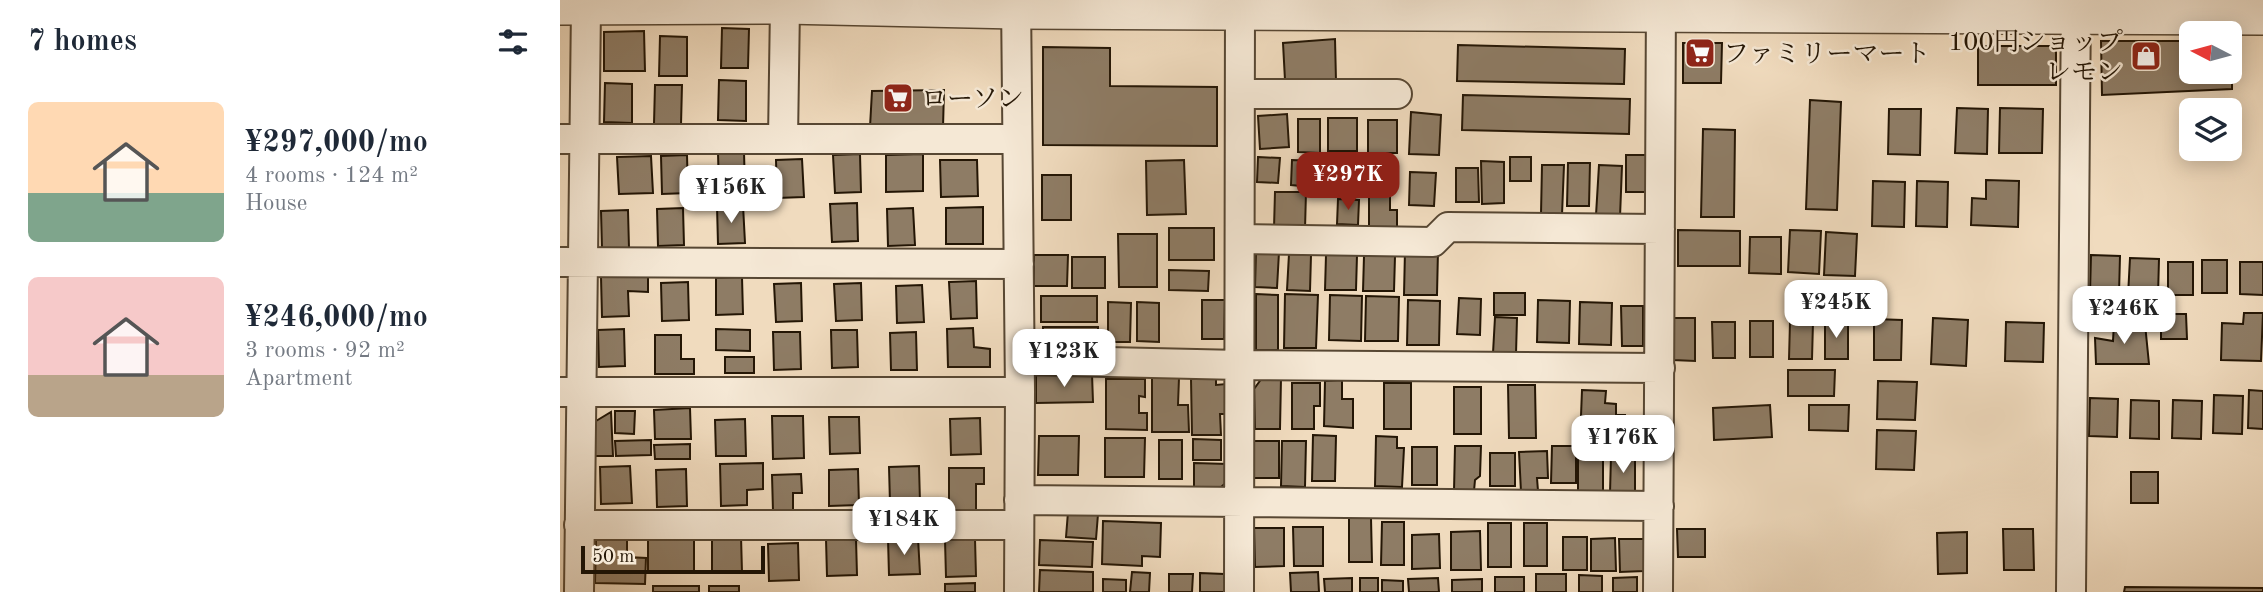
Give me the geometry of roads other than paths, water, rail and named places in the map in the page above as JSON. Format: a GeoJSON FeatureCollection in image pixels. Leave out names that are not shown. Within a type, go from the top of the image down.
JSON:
{"type":"FeatureCollection","features":[{"type":"Feature","properties":{"kind":"street"},"geometry":{"type":"LineString","coordinates":[[783,139],[799,4]]}},
{"type":"Feature","properties":{"kind":"street"},"geometry":{"type":"LineString","coordinates":[[579,592],[579,525],[570,392],[573,7],[799,4],[2076,8],[2263,17]]}},
{"type":"Feature","properties":{"kind":"street"},"geometry":{"type":"LineString","coordinates":[[1016,5],[1020,360],[1019,592]]}},
{"type":"Feature","properties":{"kind":"street"},"geometry":{"type":"LineString","coordinates":[[1239,592],[1240,6]]}},
{"type":"Feature","properties":{"kind":"street"},"geometry":{"type":"LineString","coordinates":[[1658,592],[1661,7]]}},
{"type":"Feature","properties":{"kind":"street"},"geometry":{"type":"LineString","coordinates":[[2071,592],[2076,8]]}},
{"type":"Feature","properties":{"kind":"street"},"geometry":{"type":"LineString","coordinates":[[1240,94],[1397,94]]}},
{"type":"Feature","properties":{"kind":"street"},"geometry":{"type":"LineString","coordinates":[[572,139],[1017,139]]}},
{"type":"Feature","properties":{"kind":"street"},"geometry":{"type":"LineString","coordinates":[[1240,239],[1433,242],[1448,227],[1660,229]]}},
{"type":"Feature","properties":{"kind":"street"},"geometry":{"type":"LineString","coordinates":[[571,262],[1019,264]]}},
{"type":"Feature","properties":{"kind":"street"},"geometry":{"type":"LineString","coordinates":[[1020,360],[1240,365],[1660,368]]}},
{"type":"Feature","properties":{"kind":"street"},"geometry":{"type":"LineString","coordinates":[[570,392],[1020,393]]}},
{"type":"Feature","properties":{"kind":"street"},"geometry":{"type":"LineString","coordinates":[[579,525],[1019,512],[1240,502],[1659,506]]}},
{"type":"Feature","properties":{"kind":"place","name":"ファミリーマート"},"geometry":{"type":"Point","coordinates":[1700,53]}},
{"type":"Feature","properties":{"kind":"place","name":"100円ショップ レモン"},"geometry":{"type":"Point","coordinates":[2146,56]}},
{"type":"Feature","properties":{"kind":"place","name":"ローソン"},"geometry":{"type":"Point","coordinates":[898,98]}}]}
